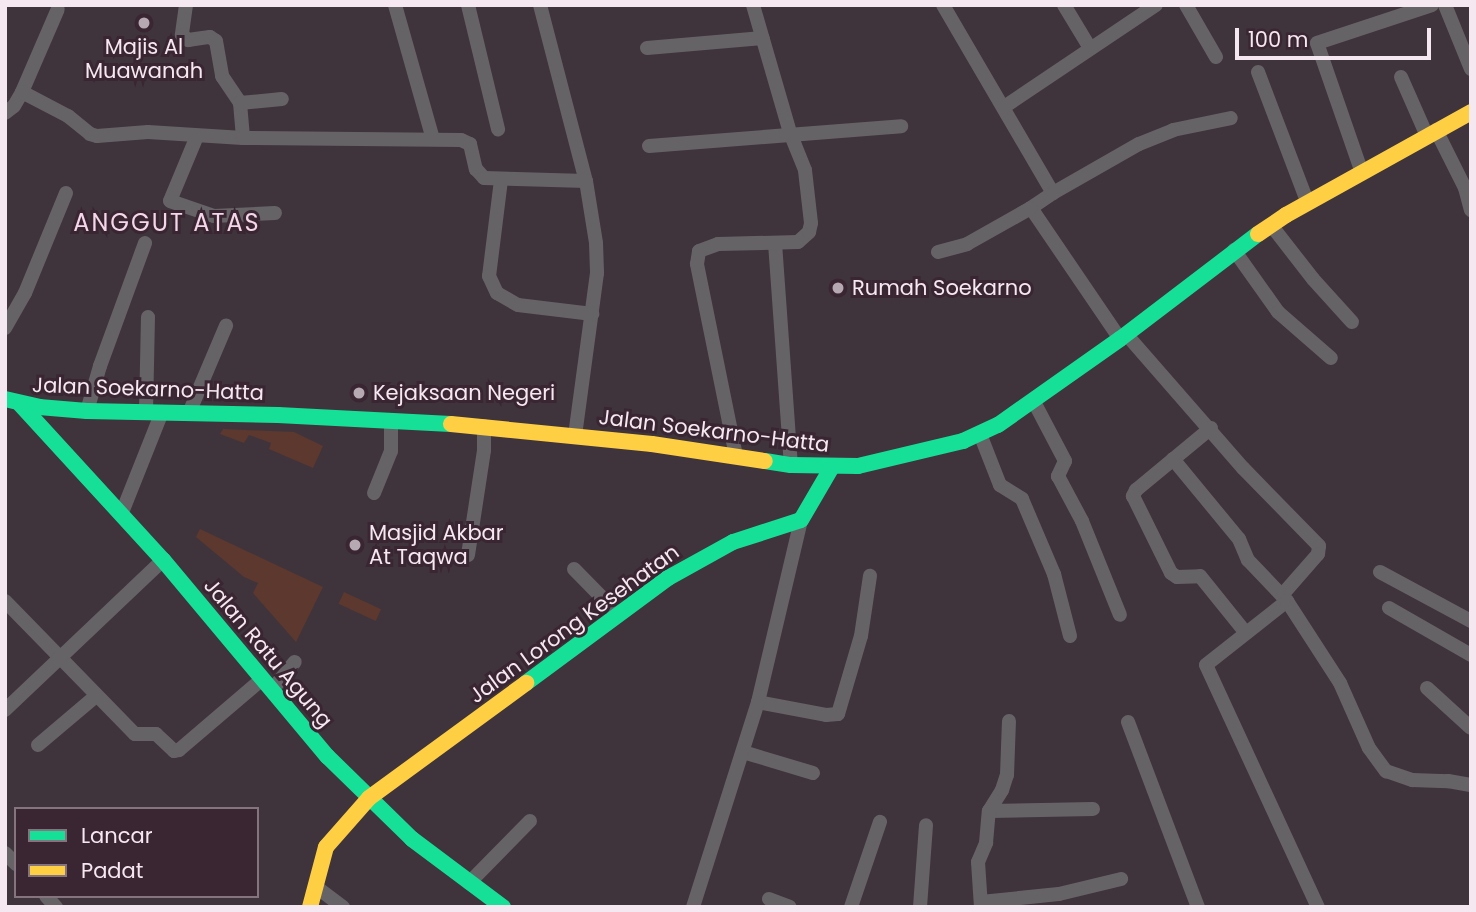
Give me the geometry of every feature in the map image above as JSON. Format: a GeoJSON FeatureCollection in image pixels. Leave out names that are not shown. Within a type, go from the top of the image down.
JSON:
{"type":"FeatureCollection","features":[{"type":"Feature","properties":{"kind":"main road","name":"Jalan Soekarno-Hatta"},"geometry":{"type":"LineString","coordinates":[[10,402],[88,411],[391,420],[484,426],[791,465],[858,466],[919,454],[980,434],[1123,337],[1234,250],[1307,201],[1471,112]]}},
{"type":"Feature","properties":{"kind":"main road","name":"Jalan Ratu Agung"},"geometry":{"type":"LineString","coordinates":[[10,402],[163,560],[318,746],[412,839],[503,907]]}},
{"type":"Feature","properties":{"kind":"main road"},"geometry":{"type":"LineString","coordinates":[[801,520],[832,467]]}},
{"type":"Feature","properties":{"kind":"main road","name":"Jalan Lorong Kesehatan"},"geometry":{"type":"LineString","coordinates":[[310,907],[326,847],[369,798],[668,578],[733,542],[801,520]]}},
{"type":"Feature","properties":{"kind":"street"},"geometry":{"type":"LineString","coordinates":[[186,5],[183,37],[210,37],[216,41],[222,76],[240,103],[243,138]]}},
{"type":"Feature","properties":{"kind":"street"},"geometry":{"type":"LineString","coordinates":[[396,5],[433,139]]}},
{"type":"Feature","properties":{"kind":"street"},"geometry":{"type":"LineString","coordinates":[[468,5],[498,129]]}},
{"type":"Feature","properties":{"kind":"street"},"geometry":{"type":"LineString","coordinates":[[540,5],[586,181],[597,261],[575,436]]}},
{"type":"Feature","properties":{"kind":"street"},"geometry":{"type":"LineString","coordinates":[[736,456],[697,258],[702,247],[710,245],[802,240],[811,223],[809,190],[753,5]]}},
{"type":"Feature","properties":{"kind":"street"},"geometry":{"type":"LineString","coordinates":[[943,5],[1053,193]]}},
{"type":"Feature","properties":{"kind":"street"},"geometry":{"type":"LineString","coordinates":[[1064,5],[1090,48]]}},
{"type":"Feature","properties":{"kind":"street"},"geometry":{"type":"LineString","coordinates":[[1004,107],[1156,5]]}},
{"type":"Feature","properties":{"kind":"street"},"geometry":{"type":"LineString","coordinates":[[1186,5],[1216,57]]}},
{"type":"Feature","properties":{"kind":"street"},"geometry":{"type":"LineString","coordinates":[[1361,170],[1317,43],[1432,5]]}},
{"type":"Feature","properties":{"kind":"street"},"geometry":{"type":"LineString","coordinates":[[1445,5],[1471,69]]}},
{"type":"Feature","properties":{"kind":"street"},"geometry":{"type":"LineString","coordinates":[[5,113],[22,92],[58,9]]}},
{"type":"Feature","properties":{"kind":"street"},"geometry":{"type":"LineString","coordinates":[[647,48],[762,38]]}},
{"type":"Feature","properties":{"kind":"street"},"geometry":{"type":"LineString","coordinates":[[1258,72],[1307,201]]}},
{"type":"Feature","properties":{"kind":"street"},"geometry":{"type":"LineString","coordinates":[[1401,77],[1465,188],[1471,210]]}},
{"type":"Feature","properties":{"kind":"street"},"geometry":{"type":"LineString","coordinates":[[22,92],[68,116],[93,136],[148,132],[243,138],[433,139],[469,142],[480,176],[501,180],[586,181]]}},
{"type":"Feature","properties":{"kind":"street"},"geometry":{"type":"LineString","coordinates":[[240,103],[282,99]]}},
{"type":"Feature","properties":{"kind":"street"},"geometry":{"type":"LineString","coordinates":[[939,251],[967,244],[1139,144],[1173,130],[1231,118]]}},
{"type":"Feature","properties":{"kind":"street"},"geometry":{"type":"LineString","coordinates":[[649,146],[901,126]]}},
{"type":"Feature","properties":{"kind":"street"},"geometry":{"type":"LineString","coordinates":[[197,136],[170,201],[214,216],[275,213]]}},
{"type":"Feature","properties":{"kind":"street"},"geometry":{"type":"LineString","coordinates":[[501,180],[489,276],[497,293],[518,305],[592,314]]}},
{"type":"Feature","properties":{"kind":"street"},"geometry":{"type":"LineString","coordinates":[[5,328],[24,293],[66,193]]}},
{"type":"Feature","properties":{"kind":"street"},"geometry":{"type":"LineString","coordinates":[[1031,208],[1123,337],[1319,546],[1318,554],[1285,597],[1206,665],[1318,907]]}},
{"type":"Feature","properties":{"kind":"street"},"geometry":{"type":"LineString","coordinates":[[1271,225],[1313,279],[1352,321]]}},
{"type":"Feature","properties":{"kind":"street"},"geometry":{"type":"LineString","coordinates":[[88,411],[100,366],[145,243]]}},
{"type":"Feature","properties":{"kind":"street"},"geometry":{"type":"LineString","coordinates":[[775,243],[791,465]]}},
{"type":"Feature","properties":{"kind":"street"},"geometry":{"type":"LineString","coordinates":[[1234,250],[1278,312],[1331,358]]}},
{"type":"Feature","properties":{"kind":"street"},"geometry":{"type":"LineString","coordinates":[[121,515],[154,412],[148,317]]}},
{"type":"Feature","properties":{"kind":"street"},"geometry":{"type":"LineString","coordinates":[[189,413],[226,326]]}},
{"type":"Feature","properties":{"kind":"street"},"geometry":{"type":"LineString","coordinates":[[1033,400],[1065,461],[1058,476],[1082,521],[1121,615]]}},
{"type":"Feature","properties":{"kind":"street"},"geometry":{"type":"LineString","coordinates":[[374,494],[391,451],[391,420]]}},
{"type":"Feature","properties":{"kind":"street"},"geometry":{"type":"LineString","coordinates":[[468,555],[484,450],[484,426]]}},
{"type":"Feature","properties":{"kind":"street"},"geometry":{"type":"LineString","coordinates":[[1211,428],[1133,492],[1133,498],[1171,573],[1177,577],[1200,576],[1246,633]]}},
{"type":"Feature","properties":{"kind":"street"},"geometry":{"type":"LineString","coordinates":[[980,434],[1000,485],[1022,499],[1054,574],[1070,636]]}},
{"type":"Feature","properties":{"kind":"street"},"geometry":{"type":"LineString","coordinates":[[1172,459],[1239,539],[1248,560],[1285,597],[1340,683],[1369,748],[1386,771],[1412,780],[1471,785]]}},
{"type":"Feature","properties":{"kind":"street"},"geometry":{"type":"LineString","coordinates":[[693,907],[758,702],[801,520]]}},
{"type":"Feature","properties":{"kind":"street"},"geometry":{"type":"LineString","coordinates":[[5,710],[163,560]]}},
{"type":"Feature","properties":{"kind":"street"},"geometry":{"type":"LineString","coordinates":[[573,569],[618,614]]}},
{"type":"Feature","properties":{"kind":"street"},"geometry":{"type":"LineString","coordinates":[[1380,572],[1471,621]]}},
{"type":"Feature","properties":{"kind":"street"},"geometry":{"type":"LineString","coordinates":[[758,702],[826,715],[838,714],[856,659],[870,576]]}},
{"type":"Feature","properties":{"kind":"street"},"geometry":{"type":"LineString","coordinates":[[5,601],[135,734],[156,734],[167,747],[176,751],[295,662]]}},
{"type":"Feature","properties":{"kind":"street"},"geometry":{"type":"LineString","coordinates":[[1389,608],[1471,655]]}},
{"type":"Feature","properties":{"kind":"street"},"geometry":{"type":"LineString","coordinates":[[1427,688],[1471,729]]}},
{"type":"Feature","properties":{"kind":"street"},"geometry":{"type":"LineString","coordinates":[[38,745],[96,696]]}},
{"type":"Feature","properties":{"kind":"street"},"geometry":{"type":"LineString","coordinates":[[1009,721],[1007,775],[1002,790],[989,811],[986,843],[978,862],[981,904],[1059,894],[1121,879]]}},
{"type":"Feature","properties":{"kind":"street"},"geometry":{"type":"LineString","coordinates":[[1128,722],[1198,907]]}},
{"type":"Feature","properties":{"kind":"street"},"geometry":{"type":"LineString","coordinates":[[743,752],[813,773]]}},
{"type":"Feature","properties":{"kind":"street"},"geometry":{"type":"LineString","coordinates":[[989,811],[1093,808]]}},
{"type":"Feature","properties":{"kind":"street"},"geometry":{"type":"LineString","coordinates":[[469,883],[530,821]]}},
{"type":"Feature","properties":{"kind":"street"},"geometry":{"type":"LineString","coordinates":[[851,907],[880,822]]}},
{"type":"Feature","properties":{"kind":"street"},"geometry":{"type":"LineString","coordinates":[[920,907],[926,825]]}},
{"type":"Feature","properties":{"kind":"street"},"geometry":{"type":"LineString","coordinates":[[315,886],[343,907]]}},
{"type":"Feature","properties":{"kind":"street"},"geometry":{"type":"LineString","coordinates":[[769,899],[790,907]]}},
{"type":"Feature","properties":{"kind":"shaded area"},"geometry":{"type":"Polygon","coordinates":[[[223,429],[294,432],[323,446],[313,468],[269,449],[271,443],[249,435],[244,443],[220,434],[223,429]]]}},
{"type":"Feature","properties":{"kind":"shaded area"},"geometry":{"type":"Polygon","coordinates":[[[200,529],[323,587],[296,642],[253,593],[258,583],[244,577],[196,537],[200,529]]]}},
{"type":"Feature","properties":{"kind":"shaded area"},"geometry":{"type":"Polygon","coordinates":[[[344,592],[381,609],[376,621],[339,604],[344,592]]]}},
{"type":"Feature","properties":{"kind":"traffic: fast"},"geometry":{"type":"LineString","coordinates":[[765,461],[791,465],[858,466],[963,441],[998,425],[1120,339],[1258,234]]}},
{"type":"Feature","properties":{"kind":"traffic: fast"},"geometry":{"type":"LineString","coordinates":[[5,399],[39,407],[87,411],[278,415],[451,424]]}},
{"type":"Feature","properties":{"kind":"traffic: fast"},"geometry":{"type":"LineString","coordinates":[[20,404],[163,560],[327,756],[412,839],[503,907]]}},
{"type":"Feature","properties":{"kind":"traffic: fast"},"geometry":{"type":"LineString","coordinates":[[526,683],[668,578],[733,542],[801,520],[832,467]]}},
{"type":"Feature","properties":{"kind":"traffic: slow"},"geometry":{"type":"LineString","coordinates":[[1258,234],[1286,215],[1471,112]]}},
{"type":"Feature","properties":{"kind":"traffic: slow"},"geometry":{"type":"LineString","coordinates":[[451,424],[652,444],[765,461]]}},
{"type":"Feature","properties":{"kind":"traffic: slow"},"geometry":{"type":"LineString","coordinates":[[310,907],[326,847],[369,798],[526,683]]}},
{"type":"Feature","properties":{"kind":"place","name":"Majis Al Muawanah"},"geometry":{"type":"Point","coordinates":[144,23]}},
{"type":"Feature","properties":{"kind":"place","name":"Rumah Soekarno"},"geometry":{"type":"Point","coordinates":[838,288]}},
{"type":"Feature","properties":{"kind":"place","name":"Kejaksaan Negeri"},"geometry":{"type":"Point","coordinates":[359,393]}},
{"type":"Feature","properties":{"kind":"place","name":"Masjid Akbar At Taqwa"},"geometry":{"type":"Point","coordinates":[355,545]}},
{"type":"Feature","properties":{"kind":"district","name":"ANGGUT ATAS"},"geometry":{"type":"Point","coordinates":[167,223]}}]}
